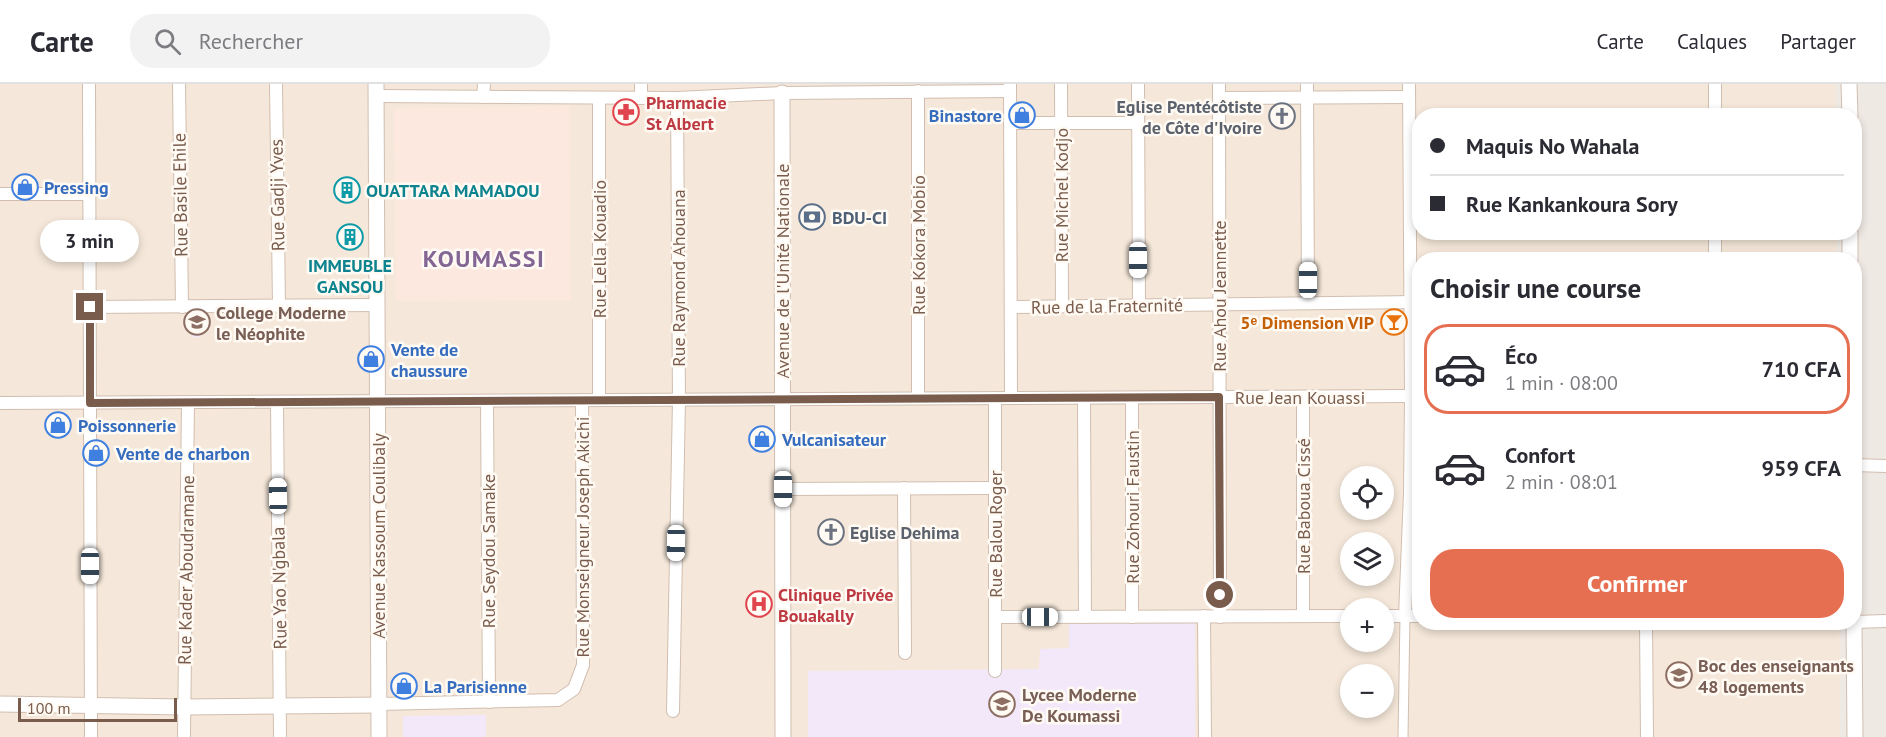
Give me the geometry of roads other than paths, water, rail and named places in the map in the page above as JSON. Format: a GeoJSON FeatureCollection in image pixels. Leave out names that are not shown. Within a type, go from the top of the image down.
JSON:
{"type":"FeatureCollection","features":[{"type":"Feature","properties":{"kind":"street"},"geometry":{"type":"LineString","coordinates":[[89,84],[91,737]]}},
{"type":"Feature","properties":{"kind":"street","name":"Rue Basile Ehile"},"geometry":{"type":"LineString","coordinates":[[179,84],[182,307]]}},
{"type":"Feature","properties":{"kind":"street","name":"Rue Gadji Yves"},"geometry":{"type":"LineString","coordinates":[[276,84],[279,306]]}},
{"type":"Feature","properties":{"kind":"street"},"geometry":{"type":"LineString","coordinates":[[577,84],[577,98]]}},
{"type":"Feature","properties":{"kind":"street"},"geometry":{"type":"LineString","coordinates":[[641,84],[641,98]]}},
{"type":"Feature","properties":{"kind":"street","name":"Rue Michel Kodjo"},"geometry":{"type":"LineString","coordinates":[[1061,84],[1062,306]]}},
{"type":"Feature","properties":{"kind":"street"},"geometry":{"type":"LineString","coordinates":[[1138,84],[1138,305]]}},
{"type":"Feature","properties":{"kind":"street","name":"Rue Ahou Jeannette"},"geometry":{"type":"LineString","coordinates":[[1219,84],[1220,617]]}},
{"type":"Feature","properties":{"kind":"street"},"geometry":{"type":"LineString","coordinates":[[1307,84],[1308,303]]}},
{"type":"Feature","properties":{"kind":"street"},"geometry":{"type":"LineString","coordinates":[[1715,84],[1715,108]]}},
{"type":"Feature","properties":{"kind":"street"},"geometry":{"type":"LineString","coordinates":[[1849,84],[1850,108]]}},
{"type":"Feature","properties":{"kind":"street"},"geometry":{"type":"LineString","coordinates":[[376,90],[484,90],[577,98],[677,98],[782,93],[1010,88],[1011,398]]}},
{"type":"Feature","properties":{"kind":"street","name":"Avenue Kassoum Coulibaly"},"geometry":{"type":"LineString","coordinates":[[376,90],[379,737]]}},
{"type":"Feature","properties":{"kind":"street"},"geometry":{"type":"LineString","coordinates":[[1219,98],[1307,97],[1409,90],[1412,217]]}},
{"type":"Feature","properties":{"kind":"street","name":"Rue Kokora Mobio"},"geometry":{"type":"LineString","coordinates":[[918,91],[918,398]]}},
{"type":"Feature","properties":{"kind":"street","name":"Avenue de l'Unité Nationale"},"geometry":{"type":"LineString","coordinates":[[782,93],[783,737]]}},
{"type":"Feature","properties":{"kind":"street","name":"Rue Lella Kouadio"},"geometry":{"type":"LineString","coordinates":[[599,98],[599,400]]}},
{"type":"Feature","properties":{"kind":"street","name":"Rue Raymond Ahouana"},"geometry":{"type":"LineString","coordinates":[[673,711],[679,400],[677,98]]}},
{"type":"Feature","properties":{"kind":"street"},"geometry":{"type":"LineString","coordinates":[[1010,123],[1138,123]]}},
{"type":"Feature","properties":{"kind":"street"},"geometry":{"type":"LineString","coordinates":[[0,194],[89,194]]}},
{"type":"Feature","properties":{"kind":"street","name":"Rue de la Fraternité"},"geometry":{"type":"LineString","coordinates":[[1011,307],[1412,302]]}},
{"type":"Feature","properties":{"kind":"street"},"geometry":{"type":"LineString","coordinates":[[90,307],[377,305]]}},
{"type":"Feature","properties":{"kind":"street"},"geometry":{"type":"LineString","coordinates":[[1403,737],[1412,365]]}},
{"type":"Feature","properties":{"kind":"street","name":"Rue Jean Kouassi"},"geometry":{"type":"LineString","coordinates":[[0,403],[1411,396]]}},
{"type":"Feature","properties":{"kind":"street","name":"Rue Baboua Cissé"},"geometry":{"type":"LineString","coordinates":[[1303,397],[1303,616]]}},
{"type":"Feature","properties":{"kind":"street","name":"Rue Balou Roger"},"geometry":{"type":"LineString","coordinates":[[995,398],[995,671]]}},
{"type":"Feature","properties":{"kind":"street"},"geometry":{"type":"LineString","coordinates":[[1084,398],[1084,617]]}},
{"type":"Feature","properties":{"kind":"street","name":"Rue Zohouri Faustin"},"geometry":{"type":"LineString","coordinates":[[1132,398],[1132,617]]}},
{"type":"Feature","properties":{"kind":"street","name":"Rue Monseigneur Joseph Akichi"},"geometry":{"type":"LineString","coordinates":[[0,704],[184,707],[558,700],[574,689],[583,665],[582,400]]}},
{"type":"Feature","properties":{"kind":"street","name":"Rue Seydou Samake"},"geometry":{"type":"LineString","coordinates":[[488,401],[489,702]]}},
{"type":"Feature","properties":{"kind":"street","name":"Rue Kader Aboudramane"},"geometry":{"type":"LineString","coordinates":[[184,737],[188,403]]}},
{"type":"Feature","properties":{"kind":"street","name":"Rue Yao N'gbala"},"geometry":{"type":"LineString","coordinates":[[278,403],[280,737]]}},
{"type":"Feature","properties":{"kind":"street"},"geometry":{"type":"LineString","coordinates":[[1862,465],[1886,466]]}},
{"type":"Feature","properties":{"kind":"street"},"geometry":{"type":"LineString","coordinates":[[904,488],[905,653]]}},
{"type":"Feature","properties":{"kind":"street"},"geometry":{"type":"LineString","coordinates":[[783,489],[995,488]]}},
{"type":"Feature","properties":{"kind":"street"},"geometry":{"type":"LineString","coordinates":[[1204,616],[1205,737]]}},
{"type":"Feature","properties":{"kind":"street"},"geometry":{"type":"LineString","coordinates":[[995,617],[1340,616]]}},
{"type":"Feature","properties":{"kind":"street"},"geometry":{"type":"LineString","coordinates":[[1394,616],[1412,616]]}},
{"type":"Feature","properties":{"kind":"street"},"geometry":{"type":"LineString","coordinates":[[1862,622],[1886,621]]}},
{"type":"Feature","properties":{"kind":"street"},"geometry":{"type":"LineString","coordinates":[[1646,630],[1647,737]]}},
{"type":"Feature","properties":{"kind":"street"},"geometry":{"type":"LineString","coordinates":[[1854,630],[1855,737]]}},
{"type":"Feature","properties":{"kind":"place","name":"Pharmacie St Albert"},"geometry":{"type":"Point","coordinates":[626,112]}},
{"type":"Feature","properties":{"kind":"place","name":"Binastore"},"geometry":{"type":"Point","coordinates":[1022,115]}},
{"type":"Feature","properties":{"kind":"place","name":"Eglise Pentécôtiste de Côte d'Ivoire"},"geometry":{"type":"Point","coordinates":[1282,116]}},
{"type":"Feature","properties":{"kind":"place","name":"Pressing"},"geometry":{"type":"Point","coordinates":[25,187]}},
{"type":"Feature","properties":{"kind":"place","name":"OUATTARA MAMADOU"},"geometry":{"type":"Point","coordinates":[347,190]}},
{"type":"Feature","properties":{"kind":"place","name":"BDU-CI"},"geometry":{"type":"Point","coordinates":[812,217]}},
{"type":"Feature","properties":{"kind":"place","name":"IMMEUBLE GANSOU"},"geometry":{"type":"Point","coordinates":[350,237]}},
{"type":"Feature","properties":{"kind":"place","name":"College Moderne le Néophite"},"geometry":{"type":"Point","coordinates":[197,322]}},
{"type":"Feature","properties":{"kind":"place","name":"5ᵉ Dimension VIP"},"geometry":{"type":"Point","coordinates":[1394,322]}},
{"type":"Feature","properties":{"kind":"place","name":"Vente de chaussure"},"geometry":{"type":"Point","coordinates":[371,359]}},
{"type":"Feature","properties":{"kind":"place","name":"Poissonnerie"},"geometry":{"type":"Point","coordinates":[58,425]}},
{"type":"Feature","properties":{"kind":"place","name":"Vulcanisateur"},"geometry":{"type":"Point","coordinates":[762,439]}},
{"type":"Feature","properties":{"kind":"place","name":"Vente de charbon"},"geometry":{"type":"Point","coordinates":[96,453]}},
{"type":"Feature","properties":{"kind":"place","name":"Eglise Dehima"},"geometry":{"type":"Point","coordinates":[831,532]}},
{"type":"Feature","properties":{"kind":"place","name":"Clinique Privée Bouakally"},"geometry":{"type":"Point","coordinates":[759,604]}},
{"type":"Feature","properties":{"kind":"place","name":"Boc des enseignants 48 logements"},"geometry":{"type":"Point","coordinates":[1679,675]}},
{"type":"Feature","properties":{"kind":"place","name":"La Parisienne"},"geometry":{"type":"Point","coordinates":[404,686]}},
{"type":"Feature","properties":{"kind":"place","name":"Lycee Moderne De Koumassi"},"geometry":{"type":"Point","coordinates":[1002,704]}},
{"type":"Feature","properties":{"kind":"district","name":"KOUMASSI"},"geometry":{"type":"Point","coordinates":[484,258]}}]}
